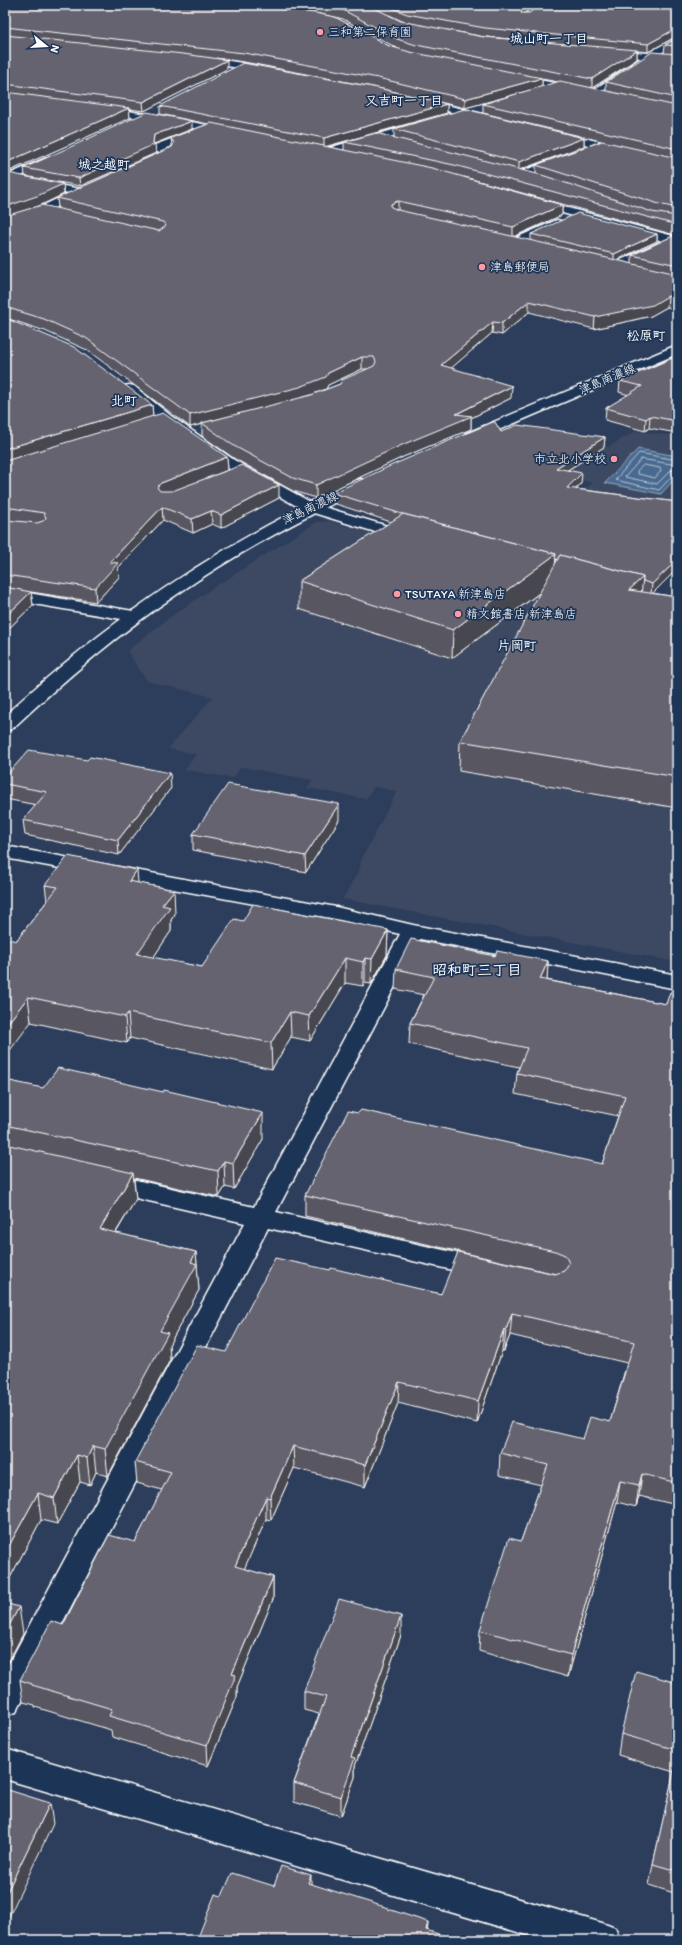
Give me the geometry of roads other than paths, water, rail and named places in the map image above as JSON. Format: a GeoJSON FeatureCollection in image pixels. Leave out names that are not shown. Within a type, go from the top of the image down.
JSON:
{"type":"FeatureCollection","features":[{"type":"Feature","properties":{"kind":"street"},"geometry":{"type":"LineString","coordinates":[[594,93],[649,56],[677,40]]}},
{"type":"Feature","properties":{"kind":"street"},"geometry":{"type":"LineString","coordinates":[[594,51],[677,59]]}},
{"type":"Feature","properties":{"kind":"street"},"geometry":{"type":"LineString","coordinates":[[192,59],[281,72]]}},
{"type":"Feature","properties":{"kind":"street"},"geometry":{"type":"LineString","coordinates":[[231,73],[244,66]]}},
{"type":"Feature","properties":{"kind":"street"},"geometry":{"type":"LineString","coordinates":[[506,77],[608,96]]}},
{"type":"Feature","properties":{"kind":"street"},"geometry":{"type":"LineString","coordinates":[[537,93],[559,87]]}},
{"type":"Feature","properties":{"kind":"street"},"geometry":{"type":"LineString","coordinates":[[407,99],[495,120]]}},
{"type":"Feature","properties":{"kind":"street"},"geometry":{"type":"LineString","coordinates":[[443,119],[486,107]]}},
{"type":"Feature","properties":{"kind":"street"},"geometry":{"type":"LineString","coordinates":[[92,108],[146,116],[243,134]]}},
{"type":"Feature","properties":{"kind":"street"},"geometry":{"type":"LineString","coordinates":[[125,125],[158,110]]}},
{"type":"Feature","properties":{"kind":"street"},"geometry":{"type":"LineString","coordinates":[[348,157],[321,151],[378,138],[428,123]]}},
{"type":"Feature","properties":{"kind":"street"},"geometry":{"type":"LineString","coordinates":[[139,166],[168,153],[159,150],[159,147],[211,128]]}},
{"type":"Feature","properties":{"kind":"street"},"geometry":{"type":"LineString","coordinates":[[548,133],[677,164]]}},
{"type":"Feature","properties":{"kind":"street"},"geometry":{"type":"LineString","coordinates":[[378,138],[400,144]]}},
{"type":"Feature","properties":{"kind":"street"},"geometry":{"type":"LineString","coordinates":[[586,151],[601,145]]}},
{"type":"Feature","properties":{"kind":"street"},"geometry":{"type":"LineString","coordinates":[[6,179],[63,154]]}},
{"type":"Feature","properties":{"kind":"street"},"geometry":{"type":"LineString","coordinates":[[542,181],[517,174],[572,156]]}},
{"type":"Feature","properties":{"kind":"street"},"geometry":{"type":"LineString","coordinates":[[5,223],[42,210],[85,191],[6,179]]}},
{"type":"Feature","properties":{"kind":"street"},"geometry":{"type":"LineString","coordinates":[[523,199],[674,241]]}},
{"type":"Feature","properties":{"kind":"street"},"geometry":{"type":"LineString","coordinates":[[42,210],[57,214]]}},
{"type":"Feature","properties":{"kind":"street"},"geometry":{"type":"LineString","coordinates":[[515,243],[576,214]]}},
{"type":"Feature","properties":{"kind":"street"},"geometry":{"type":"LineString","coordinates":[[500,240],[530,247]]}},
{"type":"Feature","properties":{"kind":"street"},"geometry":{"type":"LineString","coordinates":[[616,267],[674,241]]}},
{"type":"Feature","properties":{"kind":"street"},"geometry":{"type":"LineString","coordinates":[[601,263],[631,270]]}},
{"type":"Feature","properties":{"kind":"street","name":"津島南濃線"},"geometry":{"type":"LineString","coordinates":[[454,443],[677,349]]}},
{"type":"Feature","properties":{"kind":"street"},"geometry":{"type":"LineString","coordinates":[[120,382],[166,419],[243,471],[310,507],[423,541]]}},
{"type":"Feature","properties":{"kind":"street"},"geometry":{"type":"LineString","coordinates":[[151,423],[166,419]]}},
{"type":"Feature","properties":{"kind":"street"},"geometry":{"type":"LineString","coordinates":[[188,434],[202,430]]}},
{"type":"Feature","properties":{"kind":"street"},"geometry":{"type":"LineString","coordinates":[[222,479],[243,471]]}},
{"type":"Feature","properties":{"kind":"street","name":"津島南濃線"},"geometry":{"type":"LineString","coordinates":[[5,725],[66,668],[133,616],[209,564],[310,507],[374,478]]}},
{"type":"Feature","properties":{"kind":"street"},"geometry":{"type":"LineString","coordinates":[[5,594],[133,616]]}},
{"type":"Feature","properties":{"kind":"street"},"geometry":{"type":"LineString","coordinates":[[5,852],[336,913],[413,931],[677,982]]}},
{"type":"Feature","properties":{"kind":"street"},"geometry":{"type":"LineString","coordinates":[[5,1702],[194,1347],[260,1216],[413,931]]}},
{"type":"Feature","properties":{"kind":"street"},"geometry":{"type":"LineString","coordinates":[[82,1177],[507,1273]]}},
{"type":"Feature","properties":{"kind":"street"},"geometry":{"type":"LineString","coordinates":[[5,1764],[602,1940]]}},
{"type":"Feature","properties":{"kind":"water"},"geometry":{"type":"Polygon","coordinates":[[[638,449],[677,456],[677,476],[661,494],[605,483],[638,449]]]}},
{"type":"Feature","properties":{"kind":"place","name":"三和第二保育園"},"geometry":{"type":"Point","coordinates":[320,32]}},
{"type":"Feature","properties":{"kind":"place","name":"津島郵便局"},"geometry":{"type":"Point","coordinates":[482,267]}},
{"type":"Feature","properties":{"kind":"place","name":"市立北小学校"},"geometry":{"type":"Point","coordinates":[614,459]}},
{"type":"Feature","properties":{"kind":"place","name":"TSUTAYA 新津島店"},"geometry":{"type":"Point","coordinates":[397,594]}},
{"type":"Feature","properties":{"kind":"place","name":"精文館書店 新津島店"},"geometry":{"type":"Point","coordinates":[458,614]}},
{"type":"Feature","properties":{"kind":"district","name":"城山町一丁目"},"geometry":{"type":"Point","coordinates":[549,38]}},
{"type":"Feature","properties":{"kind":"district","name":"又吉町一丁目"},"geometry":{"type":"Point","coordinates":[404,100]}},
{"type":"Feature","properties":{"kind":"district","name":"城之越町"},"geometry":{"type":"Point","coordinates":[104,164]}},
{"type":"Feature","properties":{"kind":"district","name":"松原町"},"geometry":{"type":"Point","coordinates":[646,335]}},
{"type":"Feature","properties":{"kind":"district","name":"北町"},"geometry":{"type":"Point","coordinates":[124,400]}},
{"type":"Feature","properties":{"kind":"district","name":"片岡町"},"geometry":{"type":"Point","coordinates":[517,645]}},
{"type":"Feature","properties":{"kind":"district","name":"昭和町三丁目"},"geometry":{"type":"Point","coordinates":[477,970]}}]}
